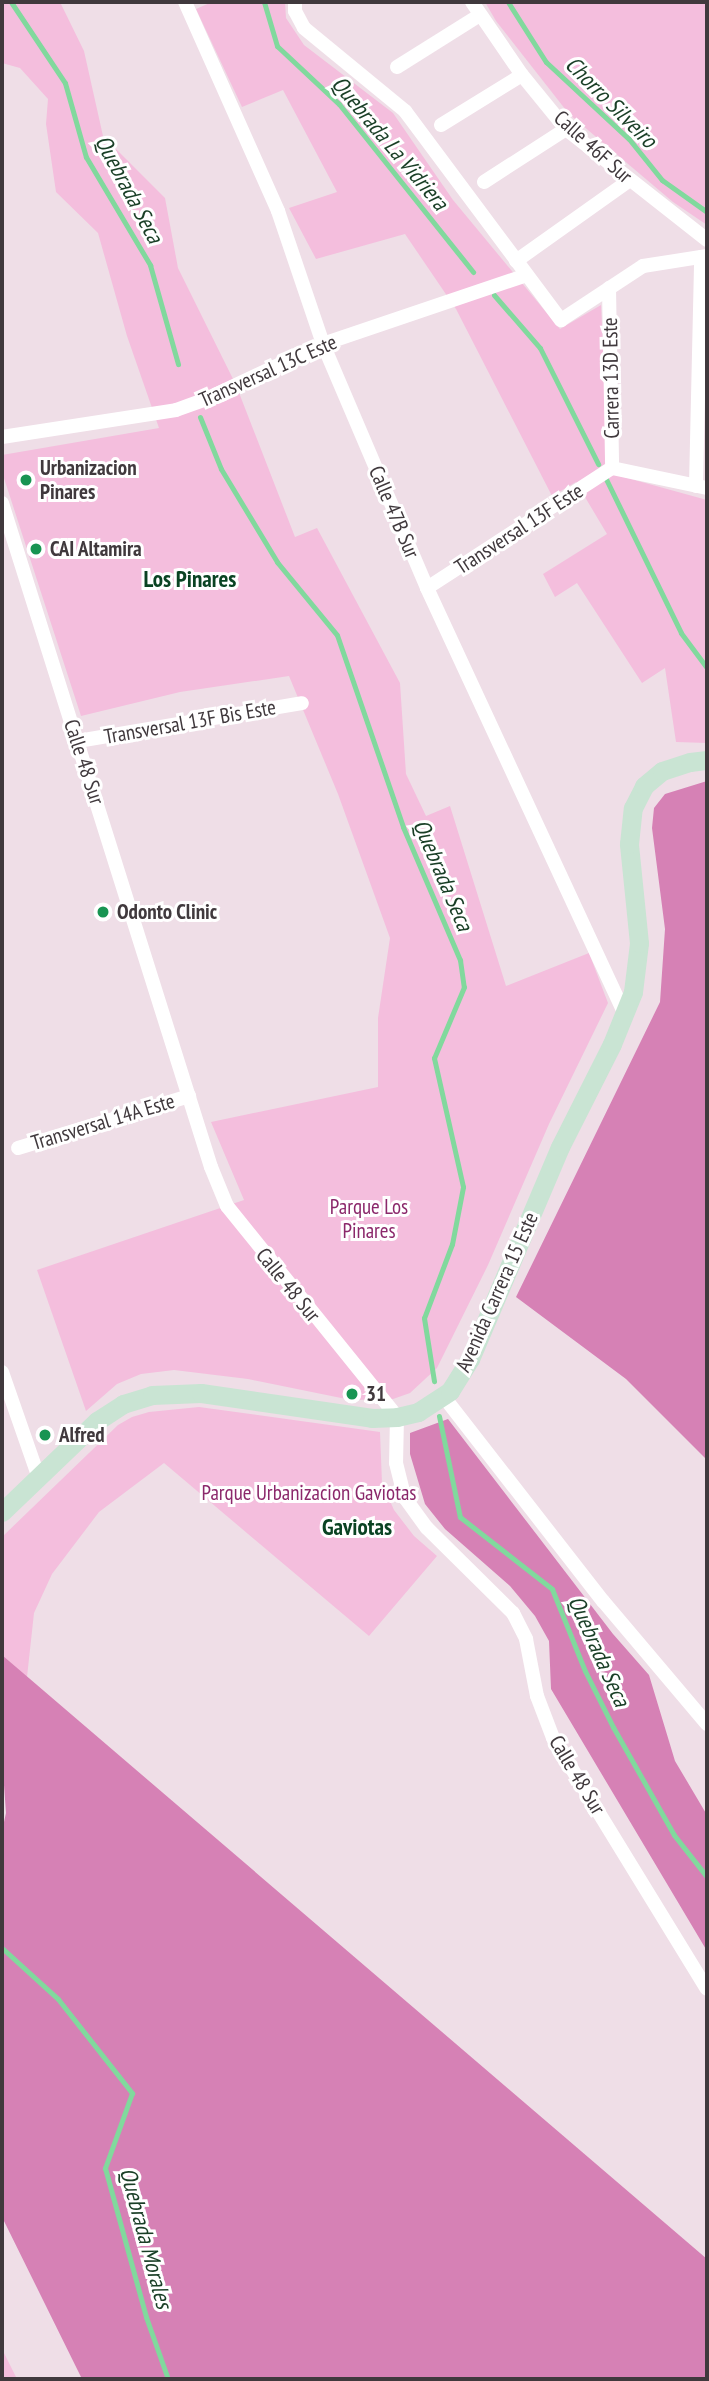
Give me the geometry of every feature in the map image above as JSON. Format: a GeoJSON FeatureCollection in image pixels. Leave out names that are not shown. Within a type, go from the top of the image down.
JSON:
{"type":"FeatureCollection","features":[{"type":"Feature","properties":{"kind":"main road","name":"Avenida Carrera 15 Este"},"geometry":{"type":"LineString","coordinates":[[2,1512],[109,1412],[152,1395],[201,1393],[339,1415],[397,1417],[430,1407],[444,1397],[470,1359],[560,1147],[625,1014],[637,976],[639,943],[629,844],[633,808],[644,786],[662,771],[707,760]]}},
{"type":"Feature","properties":{"kind":"street","name":"Calle 47B Sur"},"geometry":{"type":"LineString","coordinates":[[185,2],[278,211],[323,344],[427,588],[625,1014]]}},
{"type":"Feature","properties":{"kind":"street"},"geometry":{"type":"LineString","coordinates":[[295,2],[295,11],[304,28],[405,111],[561,320],[643,266],[704,256],[701,487],[612,468]]}},
{"type":"Feature","properties":{"kind":"street","name":"Calle 46F Sur"},"geometry":{"type":"LineString","coordinates":[[472,2],[522,75],[566,129],[707,240]]}},
{"type":"Feature","properties":{"kind":"street"},"geometry":{"type":"LineString","coordinates":[[397,67],[480,15]]}},
{"type":"Feature","properties":{"kind":"street"},"geometry":{"type":"LineString","coordinates":[[440,125],[522,75]]}},
{"type":"Feature","properties":{"kind":"street"},"geometry":{"type":"LineString","coordinates":[[484,181],[566,129]]}},
{"type":"Feature","properties":{"kind":"street"},"geometry":{"type":"LineString","coordinates":[[516,261],[630,180]]}},
{"type":"Feature","properties":{"kind":"street","name":"Transversal 13C Este"},"geometry":{"type":"LineString","coordinates":[[2,437],[176,410],[206,399],[323,344],[527,275]]}},
{"type":"Feature","properties":{"kind":"street","name":"Carrera 13D Este"},"geometry":{"type":"LineString","coordinates":[[609,288],[612,468]]}},
{"type":"Feature","properties":{"kind":"street","name":"Transversal 13F Este"},"geometry":{"type":"LineString","coordinates":[[427,588],[612,468]]}},
{"type":"Feature","properties":{"kind":"street","name":"Calle 48 Sur"},"geometry":{"type":"LineString","coordinates":[[2,503],[188,1096],[227,1206],[397,1417],[396,1463],[405,1498],[418,1519],[513,1613],[526,1639],[539,1704],[553,1738],[707,1989]]}},
{"type":"Feature","properties":{"kind":"street","name":"Transversal 13F Bis Este"},"geometry":{"type":"LineString","coordinates":[[78,741],[302,703]]}},
{"type":"Feature","properties":{"kind":"street","name":"Transversal 14A Este"},"geometry":{"type":"LineString","coordinates":[[18,1148],[188,1096]]}},
{"type":"Feature","properties":{"kind":"street"},"geometry":{"type":"LineString","coordinates":[[2,1372],[39,1478]]}},
{"type":"Feature","properties":{"kind":"street"},"geometry":{"type":"LineString","coordinates":[[444,1397],[603,1601],[707,1724]]}},
{"type":"Feature","properties":{"kind":"green space","name":"Parque Los Pinares"},"geometry":{"type":"Polygon","coordinates":[[[2,2],[60,2],[84,51],[103,136],[165,198],[178,268],[236,385],[295,537],[317,528],[400,683],[406,774],[426,816],[450,806],[506,986],[589,953],[608,1003],[549,1124],[488,1265],[437,1368],[410,1393],[393,1399],[351,1400],[248,1379],[174,1370],[141,1374],[117,1384],[86,1411],[37,1270],[244,1200],[211,1122],[378,1087],[378,1018],[390,938],[338,794],[289,676],[180,692],[81,716],[2,472],[2,455],[159,428],[127,336],[98,233],[56,192],[46,124],[48,99],[20,68],[2,63],[2,2]]]}},
{"type":"Feature","properties":{"kind":"green space"},"geometry":{"type":"Polygon","coordinates":[[[212,2],[285,2],[286,18],[304,45],[393,113],[453,200],[560,329],[601,305],[609,473],[707,500],[707,743],[676,742],[665,668],[642,683],[577,583],[555,597],[543,574],[607,534],[576,482],[552,496],[456,309],[405,234],[316,259],[289,208],[337,192],[283,90],[242,107],[196,9],[212,2]]]}},
{"type":"Feature","properties":{"kind":"green space"},"geometry":{"type":"Polygon","coordinates":[[[485,2],[707,2],[707,225],[673,202],[569,114],[496,21],[485,2]]]}},
{"type":"Feature","properties":{"kind":"green space","name":"Parque Urbanizacion Gaviotas"},"geometry":{"type":"Polygon","coordinates":[[[199,1407],[380,1432],[382,1483],[394,1510],[414,1536],[437,1556],[369,1636],[164,1463],[99,1512],[52,1574],[34,1613],[27,1677],[2,1655],[2,1537],[118,1425],[149,1412],[199,1407]]]}},
{"type":"Feature","properties":{"kind":"green space"},"geometry":{"type":"Polygon","coordinates":[[[2,2349],[17,2379],[2,2379],[2,2349]]]}},
{"type":"Feature","properties":{"kind":"shaded area"},"geometry":{"type":"Polygon","coordinates":[[[707,781],[707,1460],[626,1379],[516,1297],[660,1002],[665,929],[652,828],[654,808],[665,794],[707,781]]]}},
{"type":"Feature","properties":{"kind":"shaded area"},"geometry":{"type":"Polygon","coordinates":[[[448,1419],[613,1634],[649,1675],[675,1761],[707,1815],[707,1951],[551,1689],[549,1641],[535,1616],[510,1586],[445,1529],[425,1504],[410,1454],[410,1433],[448,1419]]]}},
{"type":"Feature","properties":{"kind":"shaded area"},"geometry":{"type":"Polygon","coordinates":[[[2,1655],[707,2259],[707,2379],[82,2379],[2,2217],[2,1831],[6,1813],[2,1757],[2,1655]]]}},
{"type":"Feature","properties":{"kind":"waterway","name":"Quebrada Seca"},"geometry":{"type":"LineString","coordinates":[[11,2],[65,83],[86,157],[150,265],[178,364]]}},
{"type":"Feature","properties":{"kind":"waterway","name":"Quebrada La Vidriera"},"geometry":{"type":"LineString","coordinates":[[264,2],[277,46],[339,104],[473,272]]}},
{"type":"Feature","properties":{"kind":"waterway","name":"Chorro Silveiro"},"geometry":{"type":"LineString","coordinates":[[508,2],[546,62],[629,139],[662,180],[707,212]]}},
{"type":"Feature","properties":{"kind":"waterway","name":"Quebrada La Vidriera"},"geometry":{"type":"LineString","coordinates":[[494,295],[540,348],[598,464]]}},
{"type":"Feature","properties":{"kind":"waterway","name":"Quebrada Seca"},"geometry":{"type":"LineString","coordinates":[[200,417],[221,469],[277,562],[337,635],[403,827],[460,960],[464,987],[434,1058],[463,1187],[452,1244],[424,1318],[434,1381]]}},
{"type":"Feature","properties":{"kind":"waterway"},"geometry":{"type":"LineString","coordinates":[[606,479],[681,633],[707,668]]}},
{"type":"Feature","properties":{"kind":"waterway","name":"Quebrada Seca"},"geometry":{"type":"LineString","coordinates":[[439,1416],[460,1517],[552,1589],[585,1671],[613,1727],[674,1835],[707,1877]]}},
{"type":"Feature","properties":{"kind":"waterway","name":"Quebrada Morales"},"geometry":{"type":"LineString","coordinates":[[2,1948],[58,1999],[132,2093],[105,2168],[146,2317],[168,2379]]}},
{"type":"Feature","properties":{"kind":"place","name":"Urbanizacion Pinares"},"geometry":{"type":"Point","coordinates":[26,480]}},
{"type":"Feature","properties":{"kind":"place","name":"CAI Altamira"},"geometry":{"type":"Point","coordinates":[36,549]}},
{"type":"Feature","properties":{"kind":"place","name":"Odonto Clinic"},"geometry":{"type":"Point","coordinates":[103,912]}},
{"type":"Feature","properties":{"kind":"place","name":"31"},"geometry":{"type":"Point","coordinates":[352,1394]}},
{"type":"Feature","properties":{"kind":"place","name":"Alfred"},"geometry":{"type":"Point","coordinates":[45,1435]}},
{"type":"Feature","properties":{"kind":"district","name":"Los Pinares"},"geometry":{"type":"Point","coordinates":[190,579]}},
{"type":"Feature","properties":{"kind":"district","name":"Gaviotas"},"geometry":{"type":"Point","coordinates":[357,1527]}}]}
